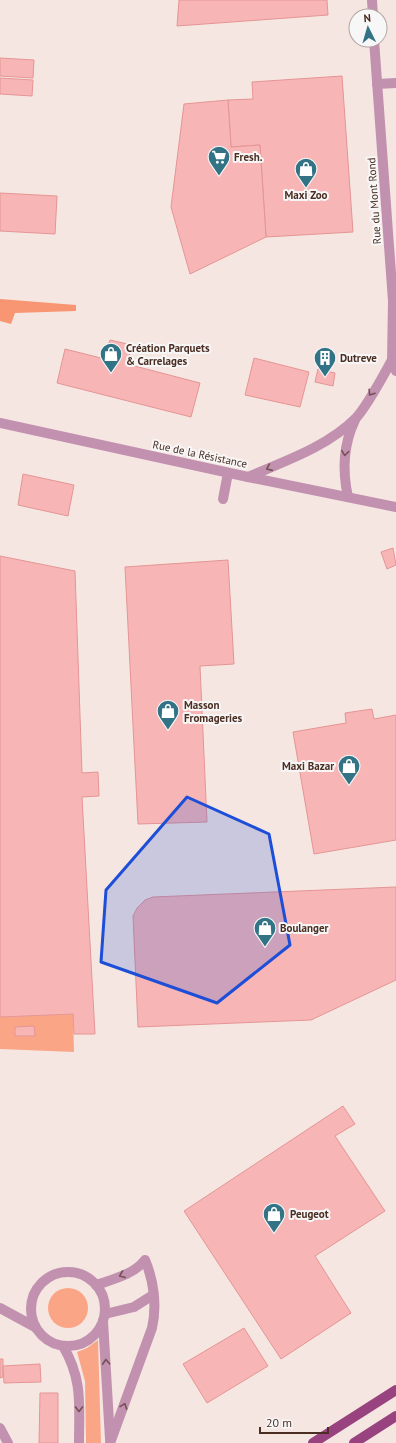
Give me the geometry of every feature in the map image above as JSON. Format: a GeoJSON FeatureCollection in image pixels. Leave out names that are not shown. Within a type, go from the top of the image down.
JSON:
{"type":"FeatureCollection","features":[{"type":"Feature","properties":{"kind":"main road"},"geometry":{"type":"LineString","coordinates":[[312,1443],[396,1390]]}},
{"type":"Feature","properties":{"kind":"main road"},"geometry":{"type":"LineString","coordinates":[[354,1443],[396,1416]]}},
{"type":"Feature","properties":{"kind":"street","name":"Rue du Mont Rond"},"geometry":{"type":"LineString","coordinates":[[375,48],[393,301],[392,360],[396,371]]}},
{"type":"Feature","properties":{"kind":"street"},"geometry":{"type":"LineString","coordinates":[[378,84],[396,83]]}},
{"type":"Feature","properties":{"kind":"street"},"geometry":{"type":"LineString","coordinates":[[348,497],[344,482],[344,456],[348,438],[357,416],[392,360]]}},
{"type":"Feature","properties":{"kind":"street"},"geometry":{"type":"LineString","coordinates":[[248,477],[312,448],[341,430],[357,416]]}},
{"type":"Feature","properties":{"kind":"street","name":"Rue de la Résistance"},"geometry":{"type":"LineString","coordinates":[[0,423],[228,473],[396,507]]}},
{"type":"Feature","properties":{"kind":"street"},"geometry":{"type":"LineString","coordinates":[[223,499],[228,473]]}},
{"type":"Feature","properties":{"kind":"street"},"geometry":{"type":"LineString","coordinates":[[96,1285],[124,1275],[139,1267],[145,1260],[150,1273],[154,1295],[155,1315],[152,1328],[110,1443]]}},
{"type":"Feature","properties":{"kind":"street"},"geometry":{"type":"LineString","coordinates":[[36,1326],[32,1316],[34,1294],[45,1280],[60,1273],[71,1272],[87,1277],[96,1285],[103,1298],[110,1443]]}},
{"type":"Feature","properties":{"kind":"street"},"geometry":{"type":"LineString","coordinates":[[0,1308],[36,1326],[49,1340],[63,1346],[81,1344],[91,1338],[98,1330],[104,1317],[134,1307],[154,1295]]}},
{"type":"Feature","properties":{"kind":"street"},"geometry":{"type":"LineString","coordinates":[[63,1346],[72,1362],[77,1378],[79,1443]]}},
{"type":"Feature","properties":{"kind":"street"},"geometry":{"type":"LineString","coordinates":[[0,1428],[8,1443]]}},
{"type":"Feature","properties":{"kind":"highlighted area"},"geometry":{"type":"Polygon","coordinates":[[[187,797],[269,834],[290,945],[217,1003],[101,962],[106,890],[187,797]]]}},
{"type":"Feature","properties":{"kind":"shaded area"},"geometry":{"type":"Polygon","coordinates":[[[0,299],[76,305],[76,311],[15,313],[11,324],[0,321],[0,299]]]}},
{"type":"Feature","properties":{"kind":"shaded area"},"geometry":{"type":"Polygon","coordinates":[[[73,1014],[74,1052],[0,1049],[0,1017],[73,1014]]]}},
{"type":"Feature","properties":{"kind":"shaded area"},"geometry":{"type":"Polygon","coordinates":[[[68,1288],[76,1290],[82,1294],[86,1300],[88,1308],[86,1316],[82,1322],[76,1326],[68,1328],[60,1326],[54,1322],[50,1316],[48,1308],[50,1300],[54,1294],[60,1290],[68,1288]]]}},
{"type":"Feature","properties":{"kind":"shaded area"},"geometry":{"type":"Polygon","coordinates":[[[98,1340],[101,1443],[86,1443],[85,1381],[77,1352],[87,1348],[98,1340]]]}},
{"type":"Feature","properties":{"kind":"building"},"geometry":{"type":"Polygon","coordinates":[[[179,0],[327,0],[328,15],[177,26],[179,0]]]}},
{"type":"Feature","properties":{"kind":"building"},"geometry":{"type":"Polygon","coordinates":[[[0,58],[34,60],[33,78],[0,76],[0,58]]]}},
{"type":"Feature","properties":{"kind":"building","name":"Maxi Zoo"},"geometry":{"type":"Polygon","coordinates":[[[342,76],[353,232],[266,237],[260,145],[231,147],[228,100],[253,99],[252,82],[342,76]]]}},
{"type":"Feature","properties":{"kind":"building"},"geometry":{"type":"Polygon","coordinates":[[[0,78],[33,80],[32,96],[0,94],[0,78]]]}},
{"type":"Feature","properties":{"kind":"building","name":"Fresh."},"geometry":{"type":"Polygon","coordinates":[[[228,100],[231,147],[260,145],[266,237],[190,274],[171,207],[184,104],[228,100]]]}},
{"type":"Feature","properties":{"kind":"building"},"geometry":{"type":"Polygon","coordinates":[[[0,193],[57,196],[55,234],[0,231],[0,193]]]}},
{"type":"Feature","properties":{"kind":"building","name":"Création Parquets & Carrelages"},"geometry":{"type":"Polygon","coordinates":[[[110,340],[132,345],[127,364],[200,383],[191,417],[57,383],[65,349],[105,359],[110,340]]]}},
{"type":"Feature","properties":{"kind":"building"},"geometry":{"type":"Polygon","coordinates":[[[254,358],[309,372],[300,407],[245,395],[254,358]]]}},
{"type":"Feature","properties":{"kind":"building","name":"Dutreve"},"geometry":{"type":"Polygon","coordinates":[[[318,369],[335,373],[333,386],[315,382],[318,369]]]}},
{"type":"Feature","properties":{"kind":"building"},"geometry":{"type":"Polygon","coordinates":[[[23,474],[74,485],[68,516],[18,505],[23,474]]]}},
{"type":"Feature","properties":{"kind":"building"},"geometry":{"type":"Polygon","coordinates":[[[393,548],[396,565],[387,569],[381,552],[393,548]]]}},
{"type":"Feature","properties":{"kind":"building"},"geometry":{"type":"Polygon","coordinates":[[[0,556],[75,571],[82,773],[98,772],[99,796],[82,797],[95,1034],[74,1034],[73,1014],[0,1017],[0,556]]]}},
{"type":"Feature","properties":{"kind":"building","name":"Masson Fromageries"},"geometry":{"type":"Polygon","coordinates":[[[228,560],[234,664],[200,666],[207,822],[138,824],[125,567],[228,560]]]}},
{"type":"Feature","properties":{"kind":"building","name":"Maxi Bazar"},"geometry":{"type":"Polygon","coordinates":[[[372,709],[374,719],[396,715],[396,840],[314,854],[293,732],[346,723],[345,713],[372,709]]]}},
{"type":"Feature","properties":{"kind":"building","name":"Boulanger"},"geometry":{"type":"Polygon","coordinates":[[[396,887],[396,980],[311,1020],[138,1027],[133,916],[137,908],[145,900],[153,897],[396,887]]]}},
{"type":"Feature","properties":{"kind":"building"},"geometry":{"type":"Polygon","coordinates":[[[34,1026],[35,1036],[15,1036],[15,1027],[34,1026]]]}},
{"type":"Feature","properties":{"kind":"building","name":"Peugeot"},"geometry":{"type":"Polygon","coordinates":[[[343,1106],[355,1124],[335,1136],[385,1211],[315,1256],[351,1313],[281,1359],[184,1211],[343,1106]]]}},
{"type":"Feature","properties":{"kind":"building"},"geometry":{"type":"Polygon","coordinates":[[[244,1328],[268,1366],[207,1403],[183,1364],[244,1328]]]}},
{"type":"Feature","properties":{"kind":"building"},"geometry":{"type":"Polygon","coordinates":[[[0,1359],[3,1359],[3,1377],[0,1378],[0,1359]]]}},
{"type":"Feature","properties":{"kind":"building"},"geometry":{"type":"Polygon","coordinates":[[[40,1364],[41,1382],[4,1383],[3,1366],[40,1364]]]}},
{"type":"Feature","properties":{"kind":"building"},"geometry":{"type":"Polygon","coordinates":[[[40,1393],[58,1393],[58,1443],[39,1443],[40,1393]]]}},
{"type":"Feature","properties":{"kind":"place","name":"Fresh."},"geometry":{"type":"Point","coordinates":[219,176]}},
{"type":"Feature","properties":{"kind":"place","name":"Maxi Zoo"},"geometry":{"type":"Point","coordinates":[306,188]}},
{"type":"Feature","properties":{"kind":"place","name":"Création Parquets & Carrelages"},"geometry":{"type":"Point","coordinates":[111,374]}},
{"type":"Feature","properties":{"kind":"place","name":"Dutreve"},"geometry":{"type":"Point","coordinates":[325,378]}},
{"type":"Feature","properties":{"kind":"place","name":"Masson Fromageries"},"geometry":{"type":"Point","coordinates":[168,730]}},
{"type":"Feature","properties":{"kind":"place","name":"Maxi Bazar"},"geometry":{"type":"Point","coordinates":[349,786]}},
{"type":"Feature","properties":{"kind":"place","name":"Boulanger"},"geometry":{"type":"Point","coordinates":[265,948]}},
{"type":"Feature","properties":{"kind":"place","name":"Peugeot"},"geometry":{"type":"Point","coordinates":[274,1234]}}]}
